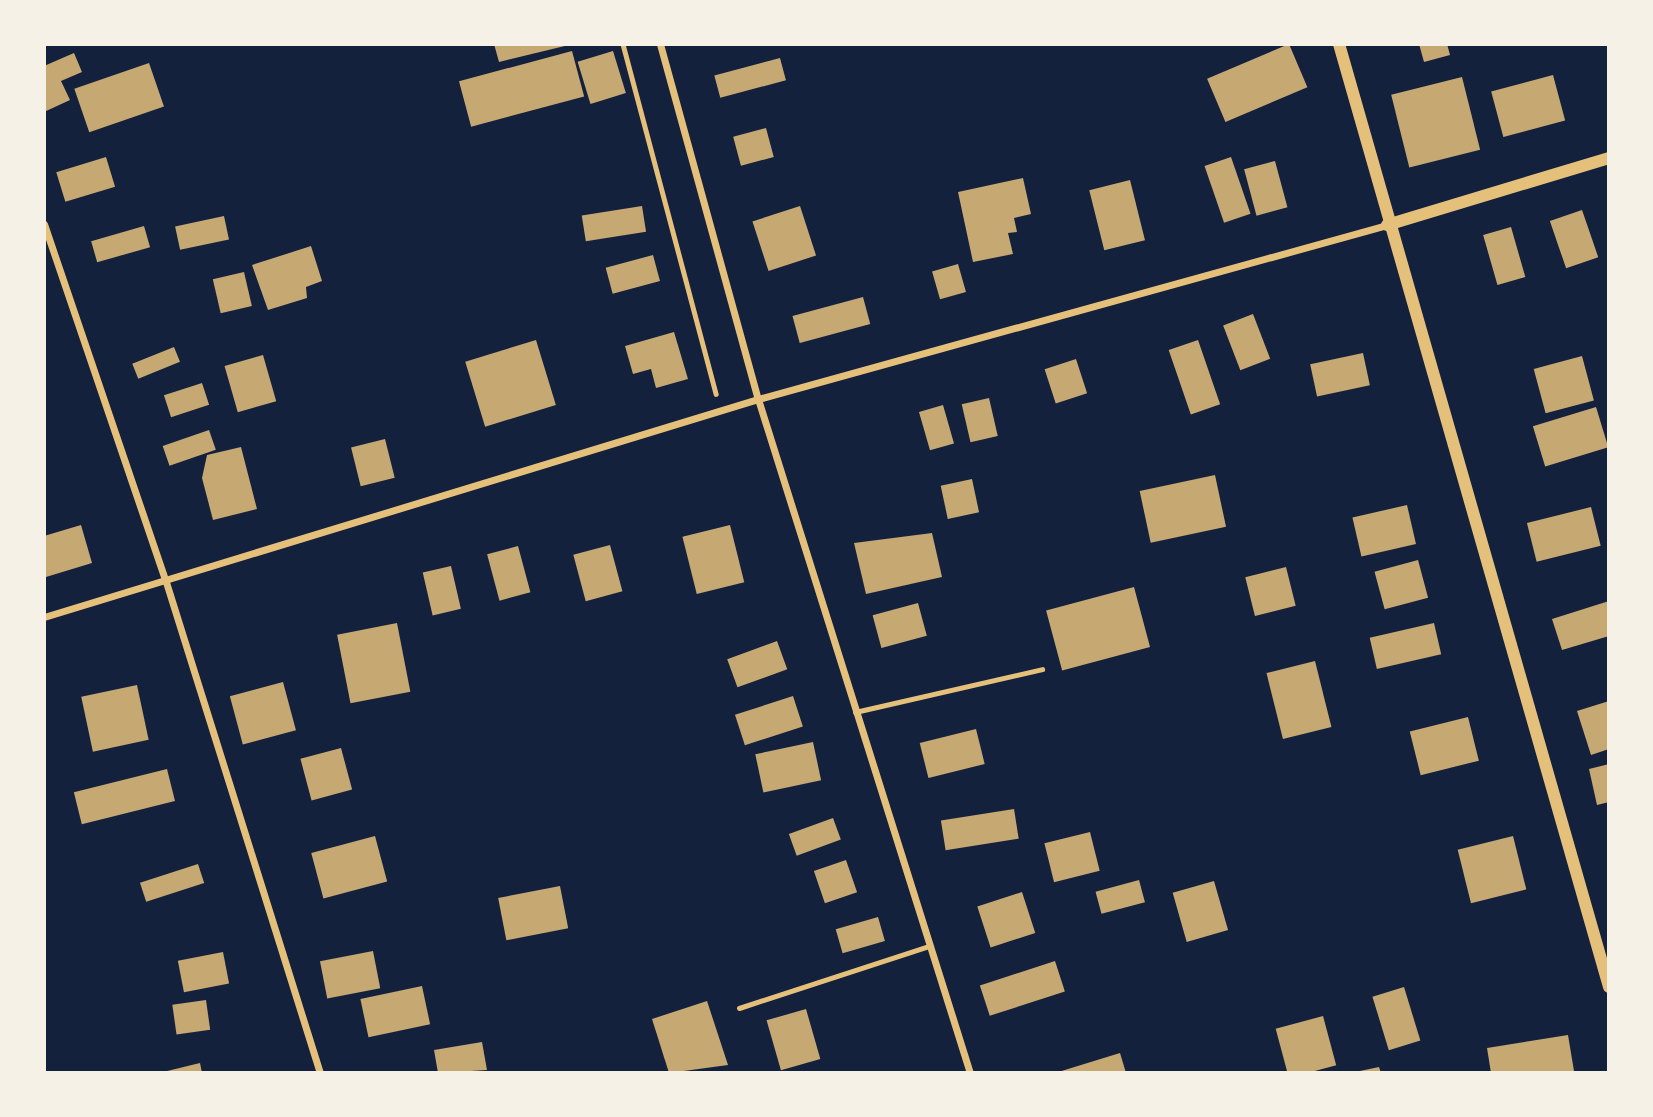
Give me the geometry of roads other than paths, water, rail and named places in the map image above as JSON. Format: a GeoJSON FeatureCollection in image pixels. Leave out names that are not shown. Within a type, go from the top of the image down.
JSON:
{"type":"FeatureCollection","features":[{"type":"Feature","properties":{"kind":"street"},"geometry":{"type":"LineString","coordinates":[[660,44],[758,399],[926,947],[970,1073]]}},
{"type":"Feature","properties":{"kind":"street"},"geometry":{"type":"LineString","coordinates":[[1339,44],[1387,225],[1609,987]]}},
{"type":"Feature","properties":{"kind":"street"},"geometry":{"type":"LineString","coordinates":[[44,617],[166,582],[758,399],[1387,225],[1609,158]]}},
{"type":"Feature","properties":{"kind":"street"},"geometry":{"type":"LineString","coordinates":[[44,224],[166,582],[320,1073]]}},
{"type":"Feature","properties":{"kind":"lane"},"geometry":{"type":"LineString","coordinates":[[854,712],[1042,669]]}},
{"type":"Feature","properties":{"kind":"lane"},"geometry":{"type":"LineString","coordinates":[[739,1008],[926,947]]}}]}
